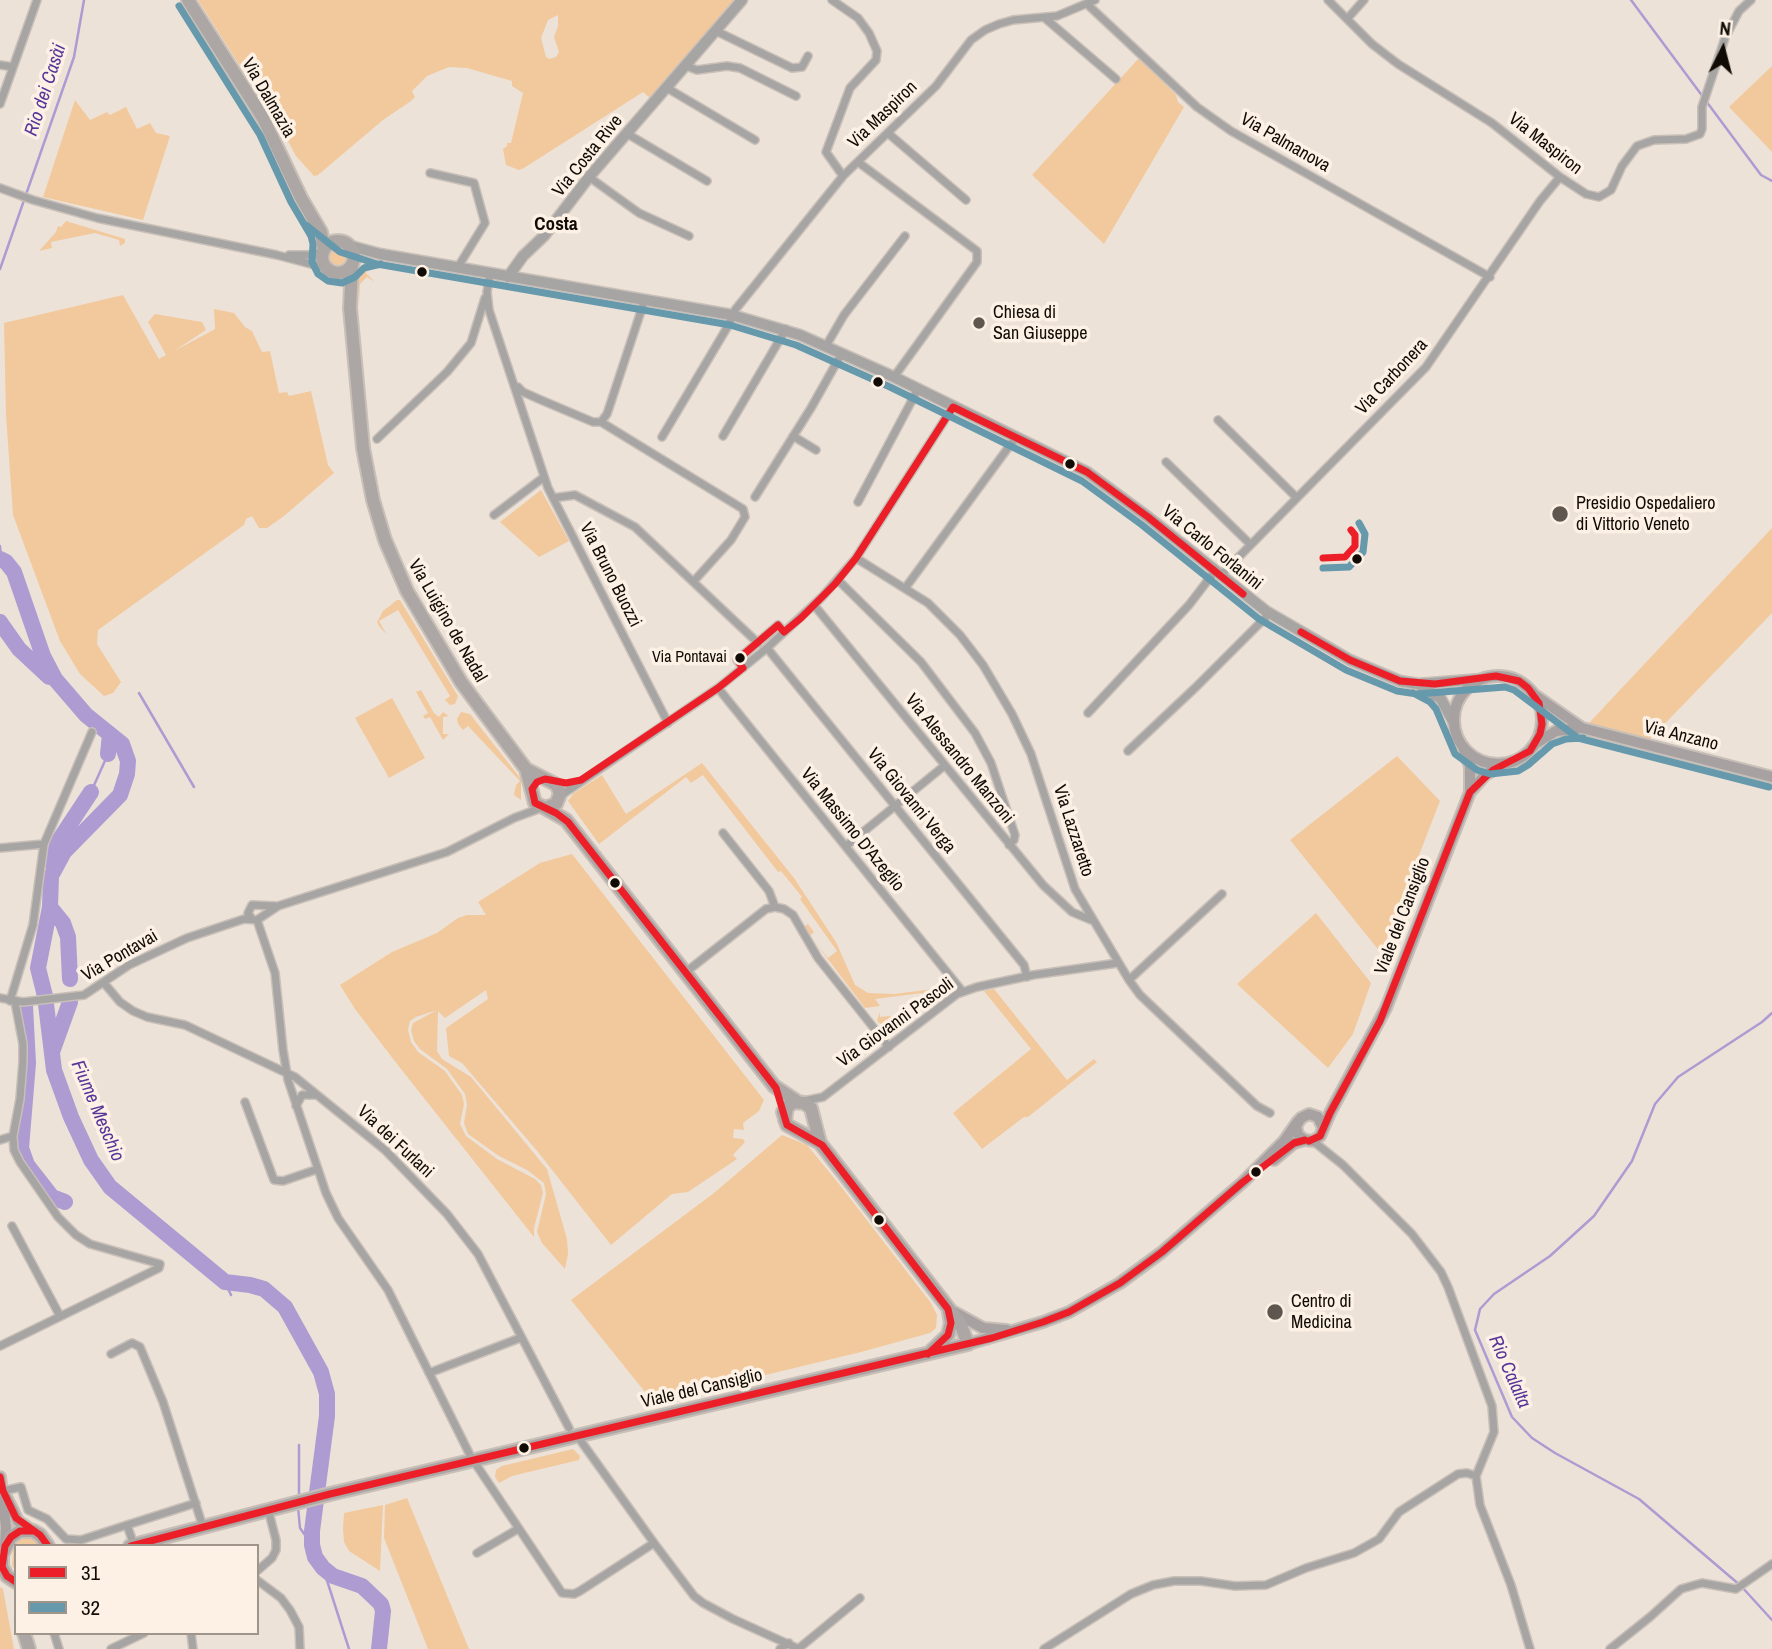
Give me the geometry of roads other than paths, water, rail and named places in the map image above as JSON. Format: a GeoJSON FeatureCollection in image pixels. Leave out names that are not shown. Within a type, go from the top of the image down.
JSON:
{"type":"FeatureCollection","features":[{"type":"Feature","properties":{"kind":"main road","name":"Via Dalmazia"},"geometry":{"type":"LineString","coordinates":[[188,0],[263,118],[321,232],[324,251]]}},
{"type":"Feature","properties":{"kind":"main road","name":"Via Dalmazia"},"geometry":{"type":"LineString","coordinates":[[312,217],[346,244]]}},
{"type":"Feature","properties":{"kind":"main road"},"geometry":{"type":"LineString","coordinates":[[331,243],[346,244],[353,253],[352,264],[340,273],[329,270],[322,260],[324,251],[331,243]]}},
{"type":"Feature","properties":{"kind":"main road","name":"Via Luigino de Nadal"},"geometry":{"type":"LineString","coordinates":[[352,264],[350,308],[364,457],[376,513],[389,553],[407,591],[448,662],[472,699],[526,769],[531,792]]}},
{"type":"Feature","properties":{"kind":"main road","name":"Via Luigino de Nadal"},"geometry":{"type":"LineString","coordinates":[[329,270],[344,290],[350,308]]}},
{"type":"Feature","properties":{"kind":"main road"},"geometry":{"type":"LineString","coordinates":[[1507,677],[1519,681],[1534,694],[1542,713],[1542,724],[1536,744],[1522,757],[1504,764],[1482,761],[1459,740],[1454,723],[1458,701],[1472,685],[1482,679],[1507,677]]}},
{"type":"Feature","properties":{"kind":"main road","name":"Via Anzano"},"geometry":{"type":"LineString","coordinates":[[1534,694],[1582,728],[1772,777]]}},
{"type":"Feature","properties":{"kind":"main road","name":"Via Anzano"},"geometry":{"type":"LineString","coordinates":[[1536,744],[1556,731],[1582,728]]}},
{"type":"Feature","properties":{"kind":"main road","name":"Viale del Cansiglio"},"geometry":{"type":"LineString","coordinates":[[1464,747],[1470,766],[1470,792]]}},
{"type":"Feature","properties":{"kind":"main road","name":"Viale del Cansiglio"},"geometry":{"type":"LineString","coordinates":[[1323,1130],[1386,1008],[1470,792],[1485,775],[1504,764]]}},
{"type":"Feature","properties":{"kind":"main road","name":"Via Luigino de Nadal"},"geometry":{"type":"LineString","coordinates":[[526,769],[550,781]]}},
{"type":"Feature","properties":{"kind":"main road"},"geometry":{"type":"LineString","coordinates":[[566,820],[535,803],[531,792],[537,782],[550,781],[559,788],[566,820],[776,1088],[811,1108],[820,1143],[963,1328],[968,1344]]}},
{"type":"Feature","properties":{"kind":"main road"},"geometry":{"type":"LineString","coordinates":[[543,808],[552,807],[560,797]]}},
{"type":"Feature","properties":{"kind":"main road","name":"Viale del Cansiglio"},"geometry":{"type":"LineString","coordinates":[[1310,1114],[1327,1105],[1364,1051]]}},
{"type":"Feature","properties":{"kind":"main road"},"geometry":{"type":"LineString","coordinates":[[776,1088],[787,1125],[820,1143]]}},
{"type":"Feature","properties":{"kind":"main road"},"geometry":{"type":"LineString","coordinates":[[785,1120],[787,1107],[799,1102]]}},
{"type":"Feature","properties":{"kind":"main road"},"geometry":{"type":"LineString","coordinates":[[1310,1114],[1321,1120],[1323,1130],[1309,1140],[1297,1130],[1298,1121],[1310,1114]]}},
{"type":"Feature","properties":{"kind":"main road"},"geometry":{"type":"LineString","coordinates":[[796,1130],[809,1126],[813,1117]]}},
{"type":"Feature","properties":{"kind":"main road","name":"Viale del Cansiglio"},"geometry":{"type":"LineString","coordinates":[[1243,1182],[1284,1141],[1298,1121]]}},
{"type":"Feature","properties":{"kind":"main road","name":"Viale del Cansiglio"},"geometry":{"type":"LineString","coordinates":[[136,1544],[268,1509],[474,1461],[573,1432],[928,1354],[1020,1330],[1069,1311],[1119,1283],[1162,1252],[1243,1182],[1294,1143],[1309,1140]]}},
{"type":"Feature","properties":{"kind":"main road"},"geometry":{"type":"LineString","coordinates":[[948,1309],[983,1328],[994,1331],[1020,1330]]}},
{"type":"Feature","properties":{"kind":"main road"},"geometry":{"type":"LineString","coordinates":[[928,1354],[948,1335],[951,1323],[948,1309]]}},
{"type":"Feature","properties":{"kind":"main road"},"geometry":{"type":"LineString","coordinates":[[0,1477],[16,1518],[49,1544]]}},
{"type":"Feature","properties":{"kind":"main road"},"geometry":{"type":"LineString","coordinates":[[4,1491],[6,1533],[1,1561],[11,1580]]}},
{"type":"Feature","properties":{"kind":"main road"},"geometry":{"type":"LineString","coordinates":[[5,1546],[14,1534],[33,1531]]}},
{"type":"Feature","properties":{"kind":"street"},"geometry":{"type":"LineString","coordinates":[[0,104],[37,0]]}},
{"type":"Feature","properties":{"kind":"street","name":"Via Costa Rive"},"geometry":{"type":"LineString","coordinates":[[508,276],[523,256],[544,236],[589,177],[742,0]]}},
{"type":"Feature","properties":{"kind":"street"},"geometry":{"type":"LineString","coordinates":[[832,0],[858,18],[877,51],[876,60],[850,88],[826,152],[843,176]]}},
{"type":"Feature","properties":{"kind":"street","name":"Via Maspiron"},"geometry":{"type":"LineString","coordinates":[[662,437],[733,315],[843,176],[936,86],[976,35],[1013,20],[1046,19],[1095,0]]}},
{"type":"Feature","properties":{"kind":"street","name":"Via Maspiron"},"geometry":{"type":"LineString","coordinates":[[1328,0],[1372,44],[1398,64],[1492,122],[1560,177],[1586,194],[1604,196],[1611,190],[1622,166],[1637,146],[1647,141],[1686,139],[1700,134],[1702,107],[1725,38],[1739,11],[1751,0]]}},
{"type":"Feature","properties":{"kind":"street"},"geometry":{"type":"LineString","coordinates":[[1348,19],[1364,0]]}},
{"type":"Feature","properties":{"kind":"street","name":"Via Palmanova"},"geometry":{"type":"LineString","coordinates":[[1087,4],[1197,107],[1231,131],[1490,277]]}},
{"type":"Feature","properties":{"kind":"street"},"geometry":{"type":"LineString","coordinates":[[1046,19],[1116,79]]}},
{"type":"Feature","properties":{"kind":"street"},"geometry":{"type":"LineString","coordinates":[[716,31],[792,68],[802,67],[808,56]]}},
{"type":"Feature","properties":{"kind":"street"},"geometry":{"type":"LineString","coordinates":[[0,65],[13,67]]}},
{"type":"Feature","properties":{"kind":"street"},"geometry":{"type":"LineString","coordinates":[[686,66],[697,69],[726,66],[740,68],[796,96]]}},
{"type":"Feature","properties":{"kind":"street"},"geometry":{"type":"LineString","coordinates":[[667,88],[755,140]]}},
{"type":"Feature","properties":{"kind":"street"},"geometry":{"type":"LineString","coordinates":[[626,134],[707,181]]}},
{"type":"Feature","properties":{"kind":"street"},"geometry":{"type":"LineString","coordinates":[[888,134],[966,200]]}},
{"type":"Feature","properties":{"kind":"street"},"geometry":{"type":"LineString","coordinates":[[858,162],[976,251],[977,262],[894,377]]}},
{"type":"Feature","properties":{"kind":"street"},"geometry":{"type":"LineString","coordinates":[[430,173],[474,183],[485,223],[458,267]]}},
{"type":"Feature","properties":{"kind":"street"},"geometry":{"type":"LineString","coordinates":[[589,177],[639,213],[689,236]]}},
{"type":"Feature","properties":{"kind":"street","name":"Via Carbonera"},"geometry":{"type":"LineString","coordinates":[[1088,713],[1217,574],[1426,367],[1540,201],[1560,177]]}},
{"type":"Feature","properties":{"kind":"street"},"geometry":{"type":"LineString","coordinates":[[0,188],[31,200],[131,226],[277,254],[329,270]]}},
{"type":"Feature","properties":{"kind":"street"},"geometry":{"type":"LineString","coordinates":[[826,346],[844,315],[905,236]]}},
{"type":"Feature","properties":{"kind":"street","name":"Via Dalmazia"},"geometry":{"type":"LineString","coordinates":[[346,244],[379,254],[733,315],[786,329],[954,407]]}},
{"type":"Feature","properties":{"kind":"street"},"geometry":{"type":"LineString","coordinates":[[277,254],[304,255],[324,251]]}},
{"type":"Feature","properties":{"kind":"street","name":"Via Dalmazia"},"geometry":{"type":"LineString","coordinates":[[352,264],[362,257],[379,254]]}},
{"type":"Feature","properties":{"kind":"street","name":"Via Bruno Buozzi"},"geometry":{"type":"LineString","coordinates":[[490,274],[487,292],[493,322],[544,477],[668,723]]}},
{"type":"Feature","properties":{"kind":"street"},"geometry":{"type":"LineString","coordinates":[[377,439],[447,372],[471,343],[487,292]]}},
{"type":"Feature","properties":{"kind":"street"},"geometry":{"type":"LineString","coordinates":[[601,422],[607,414],[645,299]]}},
{"type":"Feature","properties":{"kind":"street"},"geometry":{"type":"LineString","coordinates":[[476,330],[482,321],[493,322]]}},
{"type":"Feature","properties":{"kind":"street"},"geometry":{"type":"LineString","coordinates":[[723,436],[786,329]]}},
{"type":"Feature","properties":{"kind":"street"},"geometry":{"type":"LineString","coordinates":[[755,497],[842,353]]}},
{"type":"Feature","properties":{"kind":"street"},"geometry":{"type":"LineString","coordinates":[[514,381],[523,392],[593,422],[601,422],[745,512],[744,520],[731,540],[694,581]]}},
{"type":"Feature","properties":{"kind":"street"},"geometry":{"type":"LineString","coordinates":[[858,502],[918,389]]}},
{"type":"Feature","properties":{"kind":"street"},"geometry":{"type":"LineString","coordinates":[[525,414],[529,402],[541,400]]}},
{"type":"Feature","properties":{"kind":"street"},"geometry":{"type":"LineString","coordinates":[[560,797],[718,688],[814,605],[856,558],[954,407]]}},
{"type":"Feature","properties":{"kind":"street","name":"Via Carlo Forlanini"},"geometry":{"type":"LineString","coordinates":[[954,407],[1016,436],[1102,483],[1270,613],[1350,660],[1400,681],[1418,684],[1482,679]]}},
{"type":"Feature","properties":{"kind":"street"},"geometry":{"type":"LineString","coordinates":[[1218,420],[1296,497]]}},
{"type":"Feature","properties":{"kind":"street"},"geometry":{"type":"LineString","coordinates":[[793,436],[816,450]]}},
{"type":"Feature","properties":{"kind":"street"},"geometry":{"type":"LineString","coordinates":[[906,587],[1016,436]]}},
{"type":"Feature","properties":{"kind":"street"},"geometry":{"type":"LineString","coordinates":[[1166,462],[1250,544]]}},
{"type":"Feature","properties":{"kind":"street"},"geometry":{"type":"LineString","coordinates":[[494,515],[544,477]]}},
{"type":"Feature","properties":{"kind":"street"},"geometry":{"type":"LineString","coordinates":[[553,498],[575,495],[609,512],[648,538],[758,643]]}},
{"type":"Feature","properties":{"kind":"street","name":"Via Lazzaretto"},"geometry":{"type":"LineString","coordinates":[[856,558],[928,603],[960,635],[984,665],[1031,754],[1069,875],[1091,920],[1118,963],[1140,995],[1256,1107],[1270,1113]]}},
{"type":"Feature","properties":{"kind":"street"},"geometry":{"type":"LineString","coordinates":[[838,580],[921,662],[975,733],[991,763],[1015,835],[1009,845]]}},
{"type":"Feature","properties":{"kind":"street","name":"Via Alessandro Manzoni"},"geometry":{"type":"LineString","coordinates":[[814,605],[1009,845],[1054,896],[1076,915],[1091,920]]}},
{"type":"Feature","properties":{"kind":"street"},"geometry":{"type":"LineString","coordinates":[[1128,751],[1270,613]]}},
{"type":"Feature","properties":{"kind":"street"},"geometry":{"type":"LineString","coordinates":[[743,668],[737,660],[778,625],[784,632]]}},
{"type":"Feature","properties":{"kind":"street","name":"Via Giovanni Verga"},"geometry":{"type":"LineString","coordinates":[[767,648],[1024,965],[1027,977]]}},
{"type":"Feature","properties":{"kind":"street","name":"Via Carlo Forlanini"},"geometry":{"type":"LineString","coordinates":[[1418,684],[1441,699],[1450,711],[1454,723]]}},
{"type":"Feature","properties":{"kind":"street","name":"Via Massimo D'Azeglio"},"geometry":{"type":"LineString","coordinates":[[718,688],[962,991]]}},
{"type":"Feature","properties":{"kind":"street"},"geometry":{"type":"LineString","coordinates":[[0,1346],[159,1268],[160,1264],[90,1244],[68,1228],[26,1171],[15,1150],[13,1136],[20,1100],[23,1062],[16,1001],[33,925],[44,844],[92,732]]}},
{"type":"Feature","properties":{"kind":"street"},"geometry":{"type":"LineString","coordinates":[[846,846],[944,766]]}},
{"type":"Feature","properties":{"kind":"street"},"geometry":{"type":"LineString","coordinates":[[550,781],[569,783],[581,780]]}},
{"type":"Feature","properties":{"kind":"street","name":"Via Pontavai"},"geometry":{"type":"LineString","coordinates":[[514,818],[525,809],[531,792]]}},
{"type":"Feature","properties":{"kind":"street","name":"Via Pontavai"},"geometry":{"type":"LineString","coordinates":[[0,998],[16,1001],[84,995],[129,965],[176,942],[235,921],[257,919],[278,906],[447,852],[514,818],[543,808]]}},
{"type":"Feature","properties":{"kind":"street"},"geometry":{"type":"LineString","coordinates":[[723,833],[772,894],[775,907]]}},
{"type":"Feature","properties":{"kind":"street"},"geometry":{"type":"LineString","coordinates":[[0,848],[44,844]]}},
{"type":"Feature","properties":{"kind":"street"},"geometry":{"type":"LineString","coordinates":[[1129,980],[1222,894]]}},
{"type":"Feature","properties":{"kind":"street"},"geometry":{"type":"LineString","coordinates":[[257,919],[263,911],[255,904],[247,913],[257,919],[275,973],[286,1073],[334,1210],[388,1290],[474,1461],[562,1593],[580,1591],[654,1543]]}},
{"type":"Feature","properties":{"kind":"street","name":"Via Pontavai"},"geometry":{"type":"LineString","coordinates":[[260,906],[278,906]]}},
{"type":"Feature","properties":{"kind":"street"},"geometry":{"type":"LineString","coordinates":[[686,972],[763,912],[775,907],[787,910],[793,915],[818,958],[889,1046]]}},
{"type":"Feature","properties":{"kind":"street","name":"Via Giovanni Pascoli"},"geometry":{"type":"LineString","coordinates":[[813,1117],[822,1098],[962,991],[1027,977],[1118,963]]}},
{"type":"Feature","properties":{"kind":"street","name":"Via dei Furlani"},"geometry":{"type":"LineString","coordinates":[[104,983],[120,1002],[142,1015],[185,1025],[286,1073],[319,1096],[385,1150],[456,1225],[491,1277],[520,1338],[573,1432],[694,1596],[703,1603],[798,1649]]}},
{"type":"Feature","properties":{"kind":"street"},"geometry":{"type":"LineString","coordinates":[[296,1105],[304,1094],[319,1096]]}},
{"type":"Feature","properties":{"kind":"street","name":"Via Giovanni Pascoli"},"geometry":{"type":"LineString","coordinates":[[799,1102],[822,1098]]}},
{"type":"Feature","properties":{"kind":"street"},"geometry":{"type":"LineString","coordinates":[[245,1102],[274,1180],[283,1181],[318,1169]]}},
{"type":"Feature","properties":{"kind":"street"},"geometry":{"type":"LineString","coordinates":[[1323,1130],[1330,1153]]}},
{"type":"Feature","properties":{"kind":"street"},"geometry":{"type":"LineString","coordinates":[[0,1140],[13,1136]]}},
{"type":"Feature","properties":{"kind":"street"},"geometry":{"type":"LineString","coordinates":[[1309,1140],[1330,1153],[1412,1234],[1441,1272],[1448,1287],[1492,1406],[1494,1432],[1476,1476],[1480,1505],[1511,1585],[1530,1649]]}},
{"type":"Feature","properties":{"kind":"street"},"geometry":{"type":"LineString","coordinates":[[12,1226],[60,1317]]}},
{"type":"Feature","properties":{"kind":"street"},"geometry":{"type":"LineString","coordinates":[[429,1373],[520,1338]]}},
{"type":"Feature","properties":{"kind":"street"},"geometry":{"type":"LineString","coordinates":[[111,1354],[132,1343],[140,1347],[163,1402],[203,1527]]}},
{"type":"Feature","properties":{"kind":"street"},"geometry":{"type":"LineString","coordinates":[[1044,1649],[1131,1594],[1153,1585],[1174,1581],[1201,1581],[1235,1586],[1266,1585],[1306,1568],[1354,1553],[1379,1539],[1399,1512],[1458,1474],[1476,1476]]}},
{"type":"Feature","properties":{"kind":"street"},"geometry":{"type":"LineString","coordinates":[[4,1491],[21,1487],[30,1512],[47,1519],[63,1538],[70,1541],[81,1540],[196,1503]]}},
{"type":"Feature","properties":{"kind":"street"},"geometry":{"type":"LineString","coordinates":[[259,1569],[272,1558],[276,1549],[268,1509]]}},
{"type":"Feature","properties":{"kind":"street"},"geometry":{"type":"LineString","coordinates":[[127,1525],[132,1544]]}},
{"type":"Feature","properties":{"kind":"street"},"geometry":{"type":"LineString","coordinates":[[477,1553],[518,1529]]}},
{"type":"Feature","properties":{"kind":"street"},"geometry":{"type":"LineString","coordinates":[[1610,1649],[1681,1589],[1702,1583],[1736,1589],[1772,1564]]}},
{"type":"Feature","properties":{"kind":"street"},"geometry":{"type":"LineString","coordinates":[[259,1582],[281,1598],[290,1610],[299,1627],[300,1649]]}},
{"type":"Feature","properties":{"kind":"street"},"geometry":{"type":"LineString","coordinates":[[798,1649],[860,1598]]}},
{"type":"Feature","properties":{"kind":"street"},"geometry":{"type":"LineString","coordinates":[[111,1649],[140,1635]]}},
{"type":"Feature","properties":{"kind":"street"},"geometry":{"type":"LineString","coordinates":[[780,1649],[789,1643]]}},
{"type":"Feature","properties":{"kind":"waterway","name":"Rio dei Casài"},"geometry":{"type":"LineString","coordinates":[[0,269],[74,57],[84,0]]}},
{"type":"Feature","properties":{"kind":"waterway"},"geometry":{"type":"LineString","coordinates":[[1631,0],[1761,175],[1772,181]]}},
{"type":"Feature","properties":{"kind":"waterway","name":"Rio dei Casài"},"geometry":{"type":"LineString","coordinates":[[0,546],[1,557]]}},
{"type":"Feature","properties":{"kind":"waterway","name":"Fiume Meschio"},"geometry":{"type":"LineString","coordinates":[[0,559],[14,572],[43,656],[55,679],[86,715],[122,744],[128,761],[120,795],[64,852],[51,876],[50,907],[38,968],[45,996],[54,1070],[71,1117],[91,1160],[110,1187],[225,1282],[264,1289],[285,1307],[321,1372],[327,1394],[327,1416],[312,1531],[315,1557],[333,1576],[362,1586],[381,1604],[383,1611],[379,1649]]}},
{"type":"Feature","properties":{"kind":"waterway"},"geometry":{"type":"LineString","coordinates":[[0,622],[19,649],[49,677]]}},
{"type":"Feature","properties":{"kind":"waterway"},"geometry":{"type":"LineString","coordinates":[[139,693],[194,787]]}},
{"type":"Feature","properties":{"kind":"waterway"},"geometry":{"type":"LineString","coordinates":[[108,754],[110,734]]}},
{"type":"Feature","properties":{"kind":"waterway"},"geometry":{"type":"LineString","coordinates":[[91,792],[108,754]]}},
{"type":"Feature","properties":{"kind":"waterway"},"geometry":{"type":"LineString","coordinates":[[52,863],[58,842],[91,792]]}},
{"type":"Feature","properties":{"kind":"waterway"},"geometry":{"type":"LineString","coordinates":[[50,907],[63,923],[68,937],[70,979]]}},
{"type":"Feature","properties":{"kind":"waterway"},"geometry":{"type":"LineString","coordinates":[[52,1052],[70,1002]]}},
{"type":"Feature","properties":{"kind":"waterway"},"geometry":{"type":"LineString","coordinates":[[25,1006],[28,1063],[21,1148],[27,1165],[52,1197],[65,1202]]}},
{"type":"Feature","properties":{"kind":"waterway","name":"Rio Calalta"},"geometry":{"type":"LineString","coordinates":[[1772,1013],[1678,1077],[1655,1104],[1632,1161],[1594,1216],[1550,1256],[1494,1294],[1480,1309],[1475,1330],[1512,1417],[1532,1438],[1639,1499],[1741,1586],[1772,1620]]}},
{"type":"Feature","properties":{"kind":"waterway"},"geometry":{"type":"LineString","coordinates":[[225,1282],[231,1295]]}},
{"type":"Feature","properties":{"kind":"waterway"},"geometry":{"type":"LineString","coordinates":[[299,1445],[299,1497]]}},
{"type":"Feature","properties":{"kind":"waterway"},"geometry":{"type":"LineString","coordinates":[[298,1507],[300,1528],[312,1545]]}},
{"type":"Feature","properties":{"kind":"waterway"},"geometry":{"type":"LineString","coordinates":[[323,1568],[349,1649]]}},
{"type":"Feature","properties":{"kind":"place","name":"Chiesa di San Giuseppe"},"geometry":{"type":"Point","coordinates":[979,323]}},
{"type":"Feature","properties":{"kind":"place","name":"Presidio Ospedaliero di Vittorio Veneto"},"geometry":{"type":"Point","coordinates":[1560,514]}},
{"type":"Feature","properties":{"kind":"place","name":"Via Pontavai"},"geometry":{"type":"Point","coordinates":[740,658]}},
{"type":"Feature","properties":{"kind":"place","name":"Centro di Medicina"},"geometry":{"type":"Point","coordinates":[1275,1312]}},
{"type":"Feature","properties":{"kind":"district","name":"Costa"},"geometry":{"type":"Point","coordinates":[556,225]}}]}
